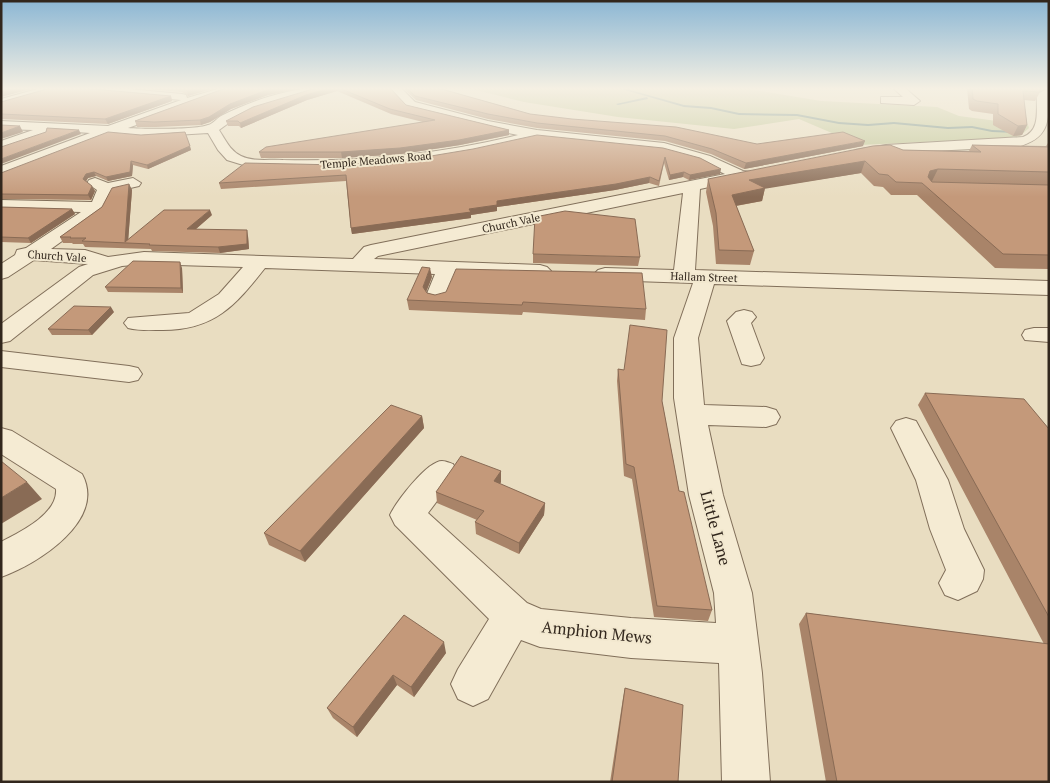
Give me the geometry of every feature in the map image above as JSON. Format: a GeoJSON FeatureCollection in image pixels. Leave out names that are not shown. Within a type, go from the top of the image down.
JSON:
{"type":"FeatureCollection","features":[{"type":"Feature","properties":{"kind":"street"},"geometry":{"type":"LineString","coordinates":[[1,125],[55,126],[151,133],[212,129],[217,125]]}},
{"type":"Feature","properties":{"kind":"street"},"geometry":{"type":"LineString","coordinates":[[1,172],[123,125]]}},
{"type":"Feature","properties":{"kind":"street","name":"Temple Meadows Road"},"geometry":{"type":"LineString","coordinates":[[485,125],[537,134],[664,147],[750,174]]}},
{"type":"Feature","properties":{"kind":"street"},"geometry":{"type":"LineString","coordinates":[[850,155],[886,149],[990,145],[1036,140],[1040,136],[1043,125]]}},
{"type":"Feature","properties":{"kind":"street"},"geometry":{"type":"LineString","coordinates":[[1,146],[55,126]]}},
{"type":"Feature","properties":{"kind":"street","name":"Temple Meadows Road"},"geometry":{"type":"LineString","coordinates":[[212,129],[222,147],[233,158],[256,163],[306,166],[345,153],[378,148],[445,153],[498,145],[537,134]]}},
{"type":"Feature","properties":{"kind":"street","name":"Church Vale"},"geometry":{"type":"LineString","coordinates":[[1,253],[85,256],[106,263],[144,258],[359,265],[364,256],[371,251],[750,174]]}},
{"type":"Feature","properties":{"kind":"street"},"geometry":{"type":"LineString","coordinates":[[98,207],[100,185],[133,183]]}},
{"type":"Feature","properties":{"kind":"street","name":"Little Lane"},"geometry":{"type":"LineString","coordinates":[[692,186],[695,277],[686,338],[688,398],[706,495],[733,593],[746,782]]}},
{"type":"Feature","properties":{"kind":"street"},"geometry":{"type":"LineString","coordinates":[[1,205],[98,207]]}},
{"type":"Feature","properties":{"kind":"street"},"geometry":{"type":"LineString","coordinates":[[1,273],[98,207]]}},
{"type":"Feature","properties":{"kind":"street"},"geometry":{"type":"LineString","coordinates":[[136,323],[186,321],[206,314],[232,295],[259,262]]}},
{"type":"Feature","properties":{"kind":"street"},"geometry":{"type":"LineString","coordinates":[[1,336],[31,316],[80,275],[106,263]]}},
{"type":"Feature","properties":{"kind":"street"},"geometry":{"type":"LineString","coordinates":[[359,265],[556,272]]}},
{"type":"Feature","properties":{"kind":"street"},"geometry":{"type":"LineString","coordinates":[[437,296],[448,268]]}},
{"type":"Feature","properties":{"kind":"street","name":"Hallam Street"},"geometry":{"type":"LineString","coordinates":[[586,273],[1049,288]]}},
{"type":"Feature","properties":{"kind":"street"},"geometry":{"type":"LineString","coordinates":[[744,317],[739,321],[751,358]]}},
{"type":"Feature","properties":{"kind":"street"},"geometry":{"type":"LineString","coordinates":[[1,359],[129,374]]}},
{"type":"Feature","properties":{"kind":"street"},"geometry":{"type":"LineString","coordinates":[[691,415],[766,417]]}},
{"type":"Feature","properties":{"kind":"street"},"geometry":{"type":"LineString","coordinates":[[906,428],[932,480],[948,529],[965,570],[964,579],[958,583]]}},
{"type":"Feature","properties":{"kind":"street"},"geometry":{"type":"LineString","coordinates":[[1,561],[31,542],[62,516],[72,502],[71,483],[2,439]]}},
{"type":"Feature","properties":{"kind":"street","name":"Amphion Mews"},"geometry":{"type":"LineString","coordinates":[[442,473],[407,515],[512,616],[540,628],[631,638],[738,644]]}},
{"type":"Feature","properties":{"kind":"street"},"geometry":{"type":"LineString","coordinates":[[472,684],[512,616]]}},
{"type":"Feature","properties":{"kind":"green space"},"geometry":{"type":"Polygon","coordinates":[[[691,125],[763,125],[734,129],[691,125]]]}},
{"type":"Feature","properties":{"kind":"green space"},"geometry":{"type":"Polygon","coordinates":[[[812,125],[1024,125],[1028,125],[1029,128],[1020,136],[1007,138],[860,145],[812,125]]]}},
{"type":"Feature","properties":{"kind":"building"},"geometry":{"type":"Polygon","coordinates":[[[1,125],[20,126],[1,133],[1,125]]]}},
{"type":"Feature","properties":{"kind":"building"},"geometry":{"type":"Polygon","coordinates":[[[407,125],[487,125],[509,130],[459,140],[400,148],[341,152],[259,152],[266,147],[407,125]]]}},
{"type":"Feature","properties":{"kind":"building"},"geometry":{"type":"Polygon","coordinates":[[[552,125],[644,125],[676,127],[757,144],[843,132],[865,141],[746,163],[712,149],[665,136],[552,125]]]}},
{"type":"Feature","properties":{"kind":"building"},"geometry":{"type":"Polygon","coordinates":[[[47,128],[79,130],[1,159],[1,147],[46,132],[47,128]]]}},
{"type":"Feature","properties":{"kind":"building"},"geometry":{"type":"Polygon","coordinates":[[[108,132],[141,135],[185,132],[190,146],[147,165],[131,161],[130,172],[106,177],[94,172],[86,174],[83,179],[92,186],[88,195],[1,194],[1,173],[108,132]]]}},
{"type":"Feature","properties":{"kind":"building"},"geometry":{"type":"Polygon","coordinates":[[[537,135],[663,148],[700,158],[721,169],[690,175],[684,172],[670,175],[665,157],[659,181],[650,177],[616,184],[497,201],[497,205],[469,209],[471,212],[351,228],[346,175],[219,183],[245,163],[341,165],[407,160],[473,149],[537,135]]]}},
{"type":"Feature","properties":{"kind":"building"},"geometry":{"type":"Polygon","coordinates":[[[890,145],[903,150],[981,152],[972,145],[1049,147],[1049,172],[938,169],[930,171],[928,177],[932,182],[1049,185],[1049,255],[1003,254],[922,183],[896,182],[888,175],[879,174],[865,161],[749,180],[765,188],[732,195],[754,251],[719,250],[716,213],[708,179],[873,146],[890,145]]]}},
{"type":"Feature","properties":{"kind":"building"},"geometry":{"type":"Polygon","coordinates":[[[129,184],[125,242],[164,210],[210,210],[187,229],[247,230],[247,244],[218,247],[149,245],[82,241],[86,238],[60,237],[102,207],[112,188],[129,184]]]}},
{"type":"Feature","properties":{"kind":"building"},"geometry":{"type":"Polygon","coordinates":[[[1,207],[72,209],[28,238],[1,237],[1,207]]]}},
{"type":"Feature","properties":{"kind":"building"},"geometry":{"type":"Polygon","coordinates":[[[565,211],[635,219],[640,257],[533,254],[535,217],[565,211]]]}},
{"type":"Feature","properties":{"kind":"building"},"geometry":{"type":"Polygon","coordinates":[[[133,261],[180,262],[181,288],[105,287],[133,261]]]}},
{"type":"Feature","properties":{"kind":"building"},"geometry":{"type":"Polygon","coordinates":[[[422,267],[430,268],[423,287],[427,293],[435,295],[446,292],[456,269],[642,273],[646,309],[523,302],[522,305],[407,300],[422,267]]]}},
{"type":"Feature","properties":{"kind":"building"},"geometry":{"type":"Polygon","coordinates":[[[74,306],[111,307],[88,330],[48,329],[74,306]]]}},
{"type":"Feature","properties":{"kind":"building"},"geometry":{"type":"Polygon","coordinates":[[[630,325],[667,330],[662,401],[679,491],[684,492],[712,610],[657,606],[634,467],[626,464],[618,369],[624,370],[630,325]]]}},
{"type":"Feature","properties":{"kind":"building"},"geometry":{"type":"Polygon","coordinates":[[[925,393],[1024,399],[1049,429],[1049,617],[925,393]]]}},
{"type":"Feature","properties":{"kind":"building"},"geometry":{"type":"Polygon","coordinates":[[[391,405],[422,416],[300,551],[264,533],[391,405]]]}},
{"type":"Feature","properties":{"kind":"building"},"geometry":{"type":"Polygon","coordinates":[[[461,456],[501,471],[494,481],[545,503],[519,543],[475,522],[484,511],[436,492],[461,456]]]}},
{"type":"Feature","properties":{"kind":"building"},"geometry":{"type":"Polygon","coordinates":[[[1,461],[27,482],[1,498],[1,461]]]}},
{"type":"Feature","properties":{"kind":"building"},"geometry":{"type":"Polygon","coordinates":[[[806,613],[1049,644],[1049,782],[837,782],[806,613]]]}},
{"type":"Feature","properties":{"kind":"building"},"geometry":{"type":"Polygon","coordinates":[[[404,615],[444,642],[411,687],[393,675],[353,727],[327,708],[404,615]]]}},
{"type":"Feature","properties":{"kind":"building"},"geometry":{"type":"Polygon","coordinates":[[[625,688],[683,705],[678,782],[612,782],[625,688]]]}},
{"type":"Feature","properties":{"kind":"waterway"},"geometry":{"type":"LineString","coordinates":[[861,125],[874,125]]}},
{"type":"Feature","properties":{"kind":"waterway"},"geometry":{"type":"LineString","coordinates":[[911,125],[948,128],[972,127],[992,131],[1016,132]]}}]}
